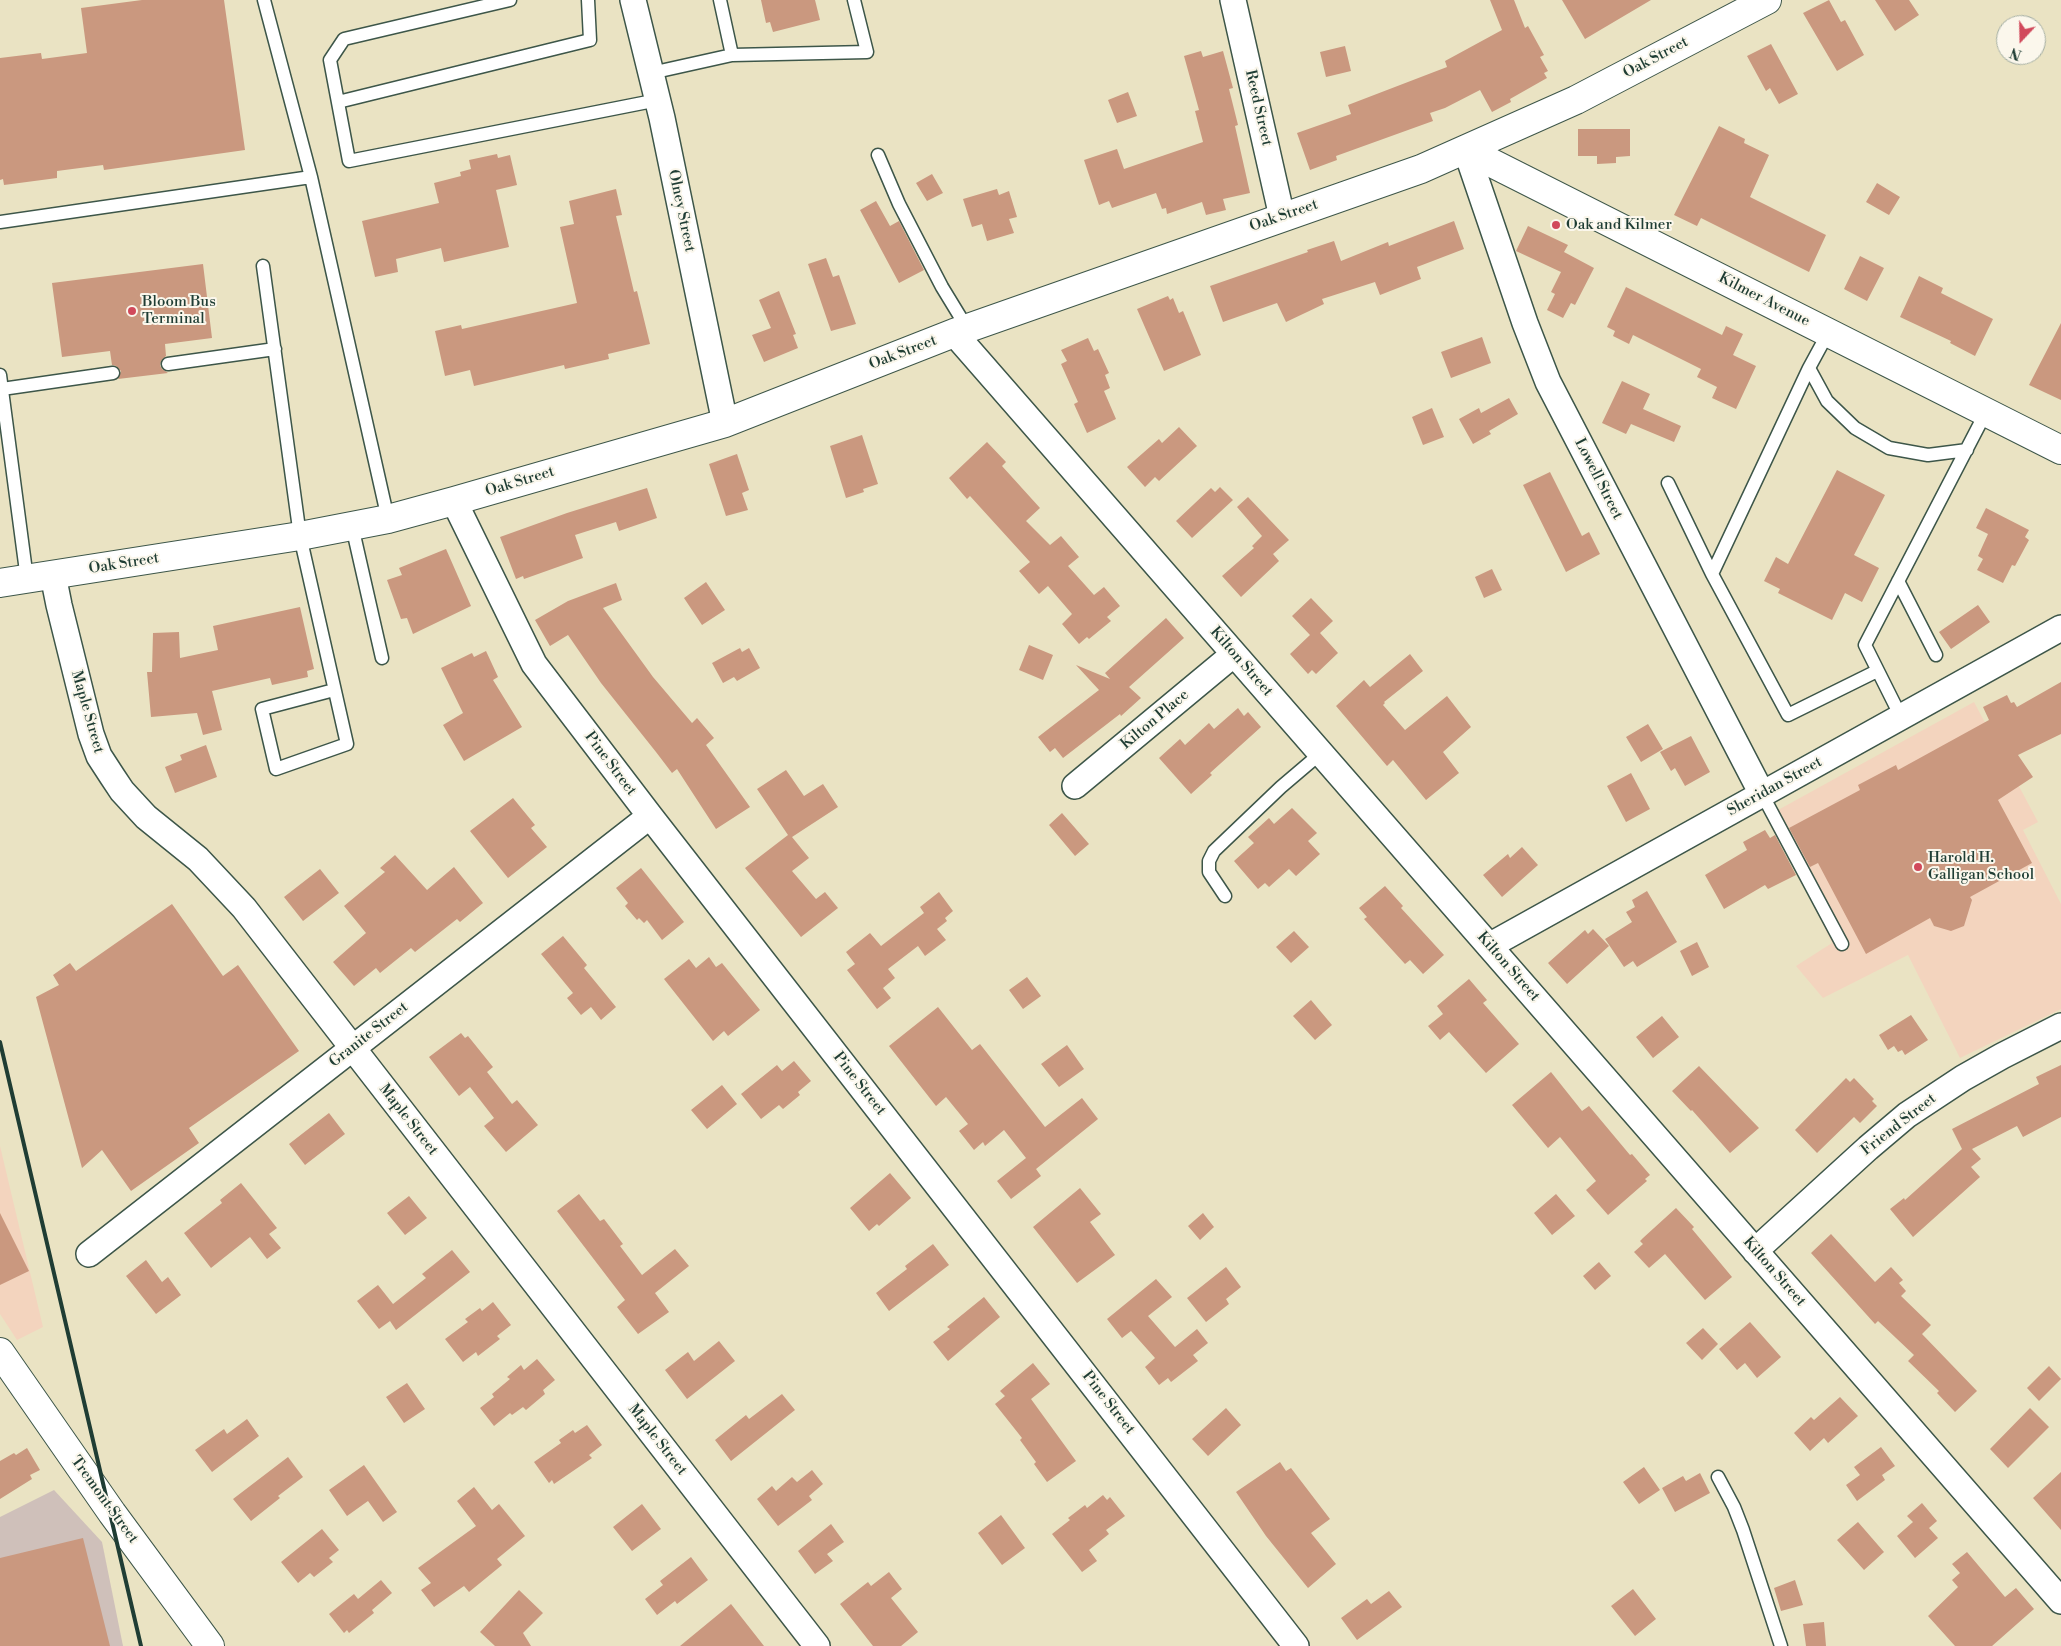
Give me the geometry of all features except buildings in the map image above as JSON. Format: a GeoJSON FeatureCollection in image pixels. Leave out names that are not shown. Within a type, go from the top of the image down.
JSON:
{"type":"FeatureCollection","features":[{"type":"Feature","properties":{"kind":"street","name":"Olney Street"},"geometry":{"type":"LineString","coordinates":[[633,0],[658,100],[725,422]]}},
{"type":"Feature","properties":{"kind":"street","name":"Reed Street"},"geometry":{"type":"LineString","coordinates":[[1233,0],[1282,217]]}},
{"type":"Feature","properties":{"kind":"street","name":"Oak Street"},"geometry":{"type":"LineString","coordinates":[[0,583],[300,536],[388,519],[454,502],[725,422],[961,331],[1421,169],[1576,100],[1767,0]]}},
{"type":"Feature","properties":{"kind":"street","name":"Kilmer Avenue"},"geometry":{"type":"LineString","coordinates":[[1466,150],[2061,450]]}},
{"type":"Feature","properties":{"kind":"street","name":"Lowell Street"},"geometry":{"type":"LineString","coordinates":[[1466,150],[1522,315],[1548,382],[1762,794]]}},
{"type":"Feature","properties":{"kind":"street","name":"Kilton Street"},"geometry":{"type":"LineString","coordinates":[[961,331],[1234,654],[2061,1601]]}},
{"type":"Feature","properties":{"kind":"street","name":"Pine Street"},"geometry":{"type":"LineString","coordinates":[[454,502],[534,664],[650,816],[1296,1646]]}},
{"type":"Feature","properties":{"kind":"street","name":"Maple Street"},"geometry":{"type":"LineString","coordinates":[[40,577],[58,605],[91,734],[99,756],[112,776],[146,817],[198,859],[227,888],[817,1646]]}},
{"type":"Feature","properties":{"kind":"street","name":"Sheridan Street"},"geometry":{"type":"LineString","coordinates":[[1489,946],[2061,628]]}},
{"type":"Feature","properties":{"kind":"street","name":"Kilton Place"},"geometry":{"type":"LineString","coordinates":[[1075,786],[1234,654]]}},
{"type":"Feature","properties":{"kind":"street","name":"Granite Street"},"geometry":{"type":"LineString","coordinates":[[89,1254],[650,816]]}},
{"type":"Feature","properties":{"kind":"street","name":"Friend Street"},"geometry":{"type":"LineString","coordinates":[[1755,1251],[1907,1115],[1996,1059],[2061,1026]]}},
{"type":"Feature","properties":{"kind":"street","name":"Tremont Street"},"geometry":{"type":"LineString","coordinates":[[0,1352],[112,1513],[210,1646]]}},
{"type":"Feature","properties":{"kind":"lane"},"geometry":{"type":"LineString","coordinates":[[264,0],[311,177],[388,519]]}},
{"type":"Feature","properties":{"kind":"lane"},"geometry":{"type":"LineString","coordinates":[[510,0],[344,39],[330,60],[349,161],[658,100]]}},
{"type":"Feature","properties":{"kind":"lane"},"geometry":{"type":"LineString","coordinates":[[338,102],[590,40],[588,0]]}},
{"type":"Feature","properties":{"kind":"lane"},"geometry":{"type":"LineString","coordinates":[[720,0],[732,55]]}},
{"type":"Feature","properties":{"kind":"lane"},"geometry":{"type":"LineString","coordinates":[[651,73],[732,55],[867,52],[854,0]]}},
{"type":"Feature","properties":{"kind":"lane"},"geometry":{"type":"LineString","coordinates":[[878,155],[904,212],[942,286],[961,331]]}},
{"type":"Feature","properties":{"kind":"lane"},"geometry":{"type":"LineString","coordinates":[[0,222],[311,177]]}},
{"type":"Feature","properties":{"kind":"lane"},"geometry":{"type":"LineString","coordinates":[[263,266],[300,536],[347,744],[276,769],[262,709],[334,690]]}},
{"type":"Feature","properties":{"kind":"lane"},"geometry":{"type":"LineString","coordinates":[[1712,574],[1809,368],[1828,333]]}},
{"type":"Feature","properties":{"kind":"lane"},"geometry":{"type":"LineString","coordinates":[[168,364],[275,349]]}},
{"type":"Feature","properties":{"kind":"lane"},"geometry":{"type":"LineString","coordinates":[[1809,368],[1827,401],[1855,428],[1889,448],[1928,455],[1966,450]]}},
{"type":"Feature","properties":{"kind":"lane"},"geometry":{"type":"LineString","coordinates":[[2,389],[113,373]]}},
{"type":"Feature","properties":{"kind":"lane"},"geometry":{"type":"LineString","coordinates":[[0,376],[40,577]]}},
{"type":"Feature","properties":{"kind":"lane"},"geometry":{"type":"LineString","coordinates":[[1901,717],[1865,645],[1986,412]]}},
{"type":"Feature","properties":{"kind":"lane"},"geometry":{"type":"LineString","coordinates":[[1668,482],[1712,574],[1788,715],[1877,671]]}},
{"type":"Feature","properties":{"kind":"lane"},"geometry":{"type":"LineString","coordinates":[[352,526],[382,658]]}},
{"type":"Feature","properties":{"kind":"lane"},"geometry":{"type":"LineString","coordinates":[[1898,581],[1936,655]]}},
{"type":"Feature","properties":{"kind":"lane"},"geometry":{"type":"LineString","coordinates":[[1225,896],[1208,872],[1209,861],[1214,851],[1281,787],[1321,753]]}},
{"type":"Feature","properties":{"kind":"lane"},"geometry":{"type":"LineString","coordinates":[[1762,794],[1842,944]]}},
{"type":"Feature","properties":{"kind":"lane"},"geometry":{"type":"LineString","coordinates":[[1718,1477],[1734,1507],[1743,1530],[1781,1646]]}},
{"type":"Feature","properties":{"kind":"shaded area","name":"Harold H. Galligan School"},"geometry":{"type":"Polygon","coordinates":[[[1974,702],[2038,822],[2023,830],[2061,904],[2061,1009],[1960,1058],[1908,955],[1823,998],[1796,966],[1832,943],[1769,815],[1974,702]]]}},
{"type":"Feature","properties":{"kind":"shaded area"},"geometry":{"type":"Polygon","coordinates":[[[0,1146],[43,1327],[17,1340],[0,1314],[0,1146]]]}},
{"type":"Feature","properties":{"kind":"shaded area"},"geometry":{"type":"Polygon","coordinates":[[[54,1490],[102,1542],[123,1646],[0,1646],[0,1517],[54,1490]]]}},
{"type":"Feature","properties":{"kind":"railway"},"geometry":{"type":"LineString","coordinates":[[0,1042],[141,1646]]}},
{"type":"Feature","properties":{"kind":"place","name":"Oak and Kilmer"},"geometry":{"type":"Point","coordinates":[1556,225]}},
{"type":"Feature","properties":{"kind":"place","name":"Bloom Bus Terminal"},"geometry":{"type":"Point","coordinates":[132,311]}},
{"type":"Feature","properties":{"kind":"place","name":"Harold H. Galligan School"},"geometry":{"type":"Point","coordinates":[1918,867]}}]}
